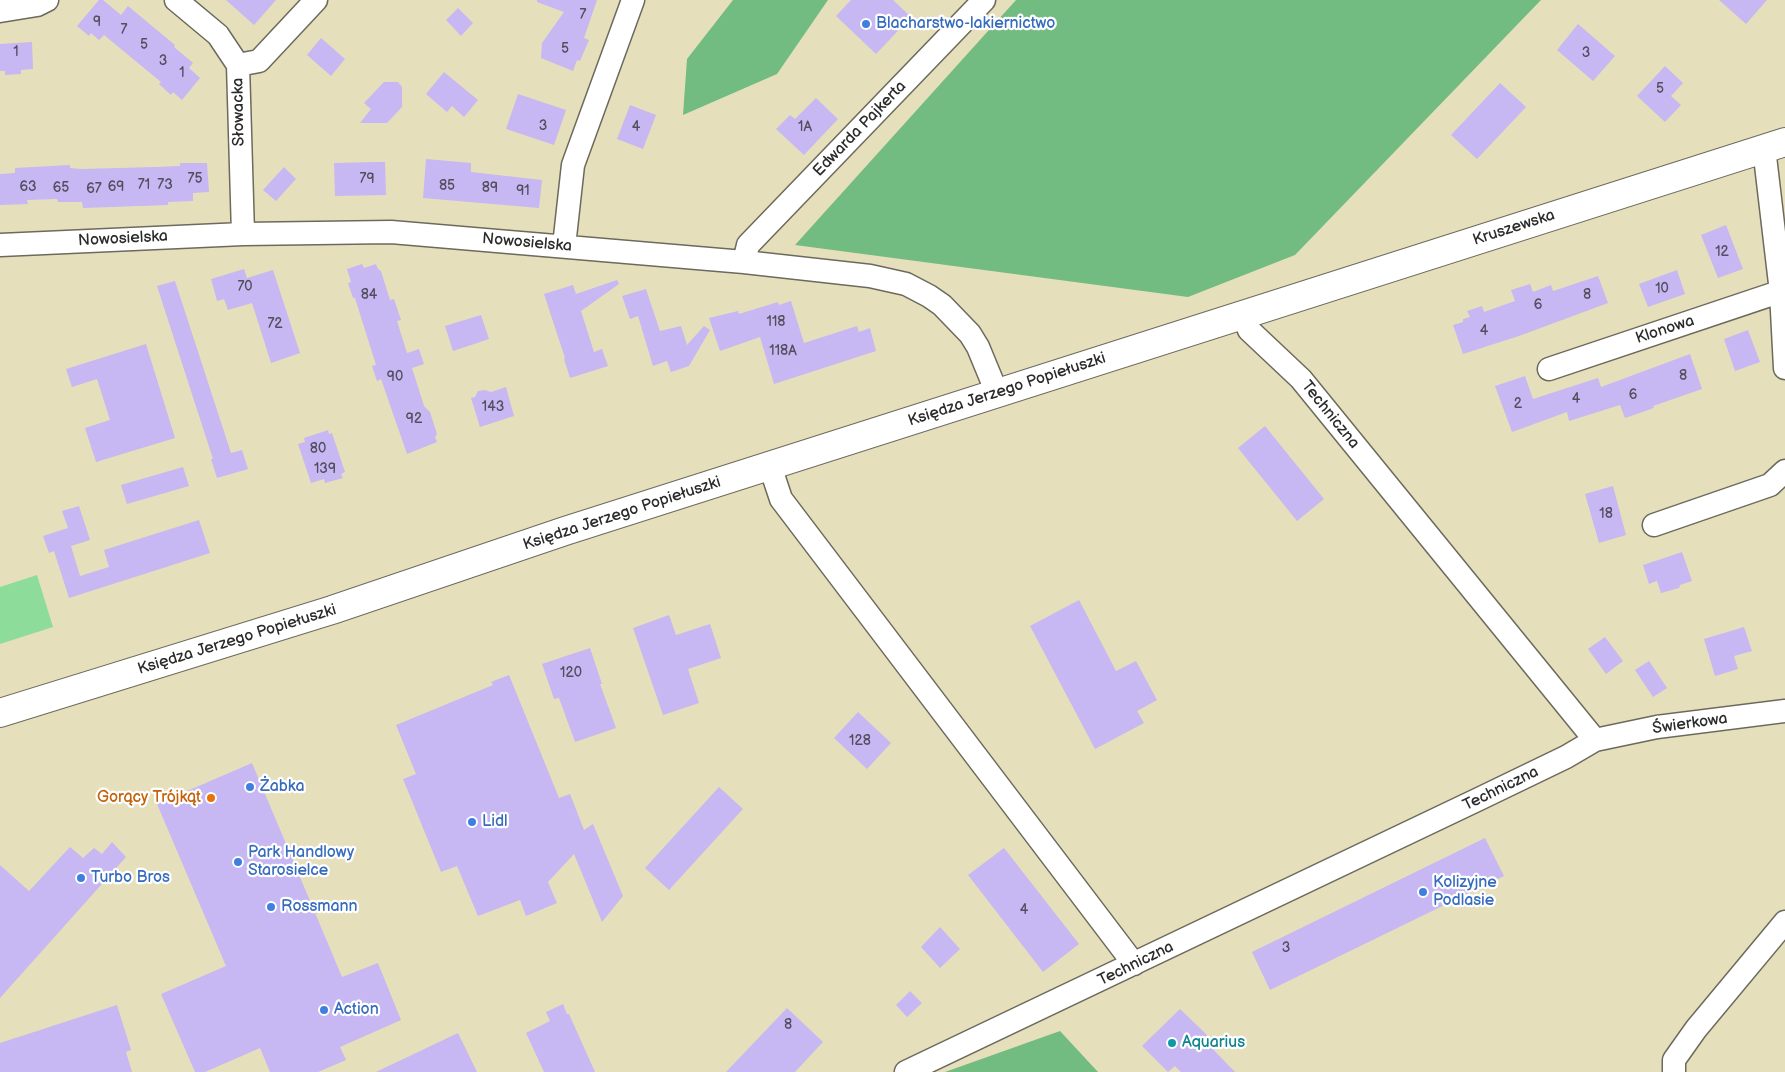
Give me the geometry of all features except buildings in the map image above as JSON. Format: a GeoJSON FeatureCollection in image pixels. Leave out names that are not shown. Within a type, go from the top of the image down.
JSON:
{"type":"FeatureCollection","features":[{"type":"Feature","properties":{"kind":"street"},"geometry":{"type":"LineString","coordinates":[[0,11],[36,5],[47,0]]}},
{"type":"Feature","properties":{"kind":"street"},"geometry":{"type":"LineString","coordinates":[[176,0],[218,35],[238,65]]}},
{"type":"Feature","properties":{"kind":"street","name":"Słowacka"},"geometry":{"type":"LineString","coordinates":[[243,234],[238,65],[259,62],[316,0]]}},
{"type":"Feature","properties":{"kind":"street"},"geometry":{"type":"LineString","coordinates":[[564,246],[573,165],[633,0]]}},
{"type":"Feature","properties":{"kind":"street","name":"Edwarda Pajkerta"},"geometry":{"type":"LineString","coordinates":[[744,262],[748,245],[984,0]]}},
{"type":"Feature","properties":{"kind":"street"},"geometry":{"type":"LineString","coordinates":[[1775,145],[1785,368]]}},
{"type":"Feature","properties":{"kind":"street","name":"Kruszewska"},"geometry":{"type":"LineString","coordinates":[[1243,315],[1775,145]]}},
{"type":"Feature","properties":{"kind":"street","name":"Nowosielska"},"geometry":{"type":"LineString","coordinates":[[0,245],[243,234],[391,232],[744,262],[870,276],[888,279],[915,288],[942,305],[970,334],[986,363],[997,393]]}},
{"type":"Feature","properties":{"kind":"street","name":"Klonowa"},"geometry":{"type":"LineString","coordinates":[[1549,368],[1783,291]]}},
{"type":"Feature","properties":{"kind":"street","name":"Księdza Jerzego Popiełuszki"},"geometry":{"type":"LineString","coordinates":[[0,713],[332,610],[565,531],[1243,315]]}},
{"type":"Feature","properties":{"kind":"street","name":"Techniczna"},"geometry":{"type":"LineString","coordinates":[[906,1072],[1480,799],[1566,757],[1595,740],[1301,378],[1249,330],[1243,315]]}},
{"type":"Feature","properties":{"kind":"street"},"geometry":{"type":"LineString","coordinates":[[770,466],[782,499],[1134,964]]}},
{"type":"Feature","properties":{"kind":"street"},"geometry":{"type":"LineString","coordinates":[[1654,525],[1770,485],[1785,471]]}},
{"type":"Feature","properties":{"kind":"street","name":"Świerkowa"},"geometry":{"type":"LineString","coordinates":[[1595,740],[1657,727],[1785,711]]}},
{"type":"Feature","properties":{"kind":"street"},"geometry":{"type":"LineString","coordinates":[[1674,1072],[1674,1060],[1696,1029],[1785,922]]}},
{"type":"Feature","properties":{"kind":"green space"},"geometry":{"type":"Polygon","coordinates":[[[733,0],[828,0],[777,74],[683,115],[687,59],[733,0]]]}},
{"type":"Feature","properties":{"kind":"green space"},"geometry":{"type":"Polygon","coordinates":[[[1016,0],[1541,0],[1295,255],[1188,297],[795,245],[1016,0]]]}},
{"type":"Feature","properties":{"kind":"green space"},"geometry":{"type":"Polygon","coordinates":[[[37,575],[53,627],[0,644],[0,587],[37,575]]]}},
{"type":"Feature","properties":{"kind":"green space"},"geometry":{"type":"Polygon","coordinates":[[[1060,1031],[1098,1072],[945,1072],[1060,1031]]]}},
{"type":"Feature","properties":{"kind":"place","name":"Blacharstwo-lakiernictwo"},"geometry":{"type":"Point","coordinates":[866,24]}},
{"type":"Feature","properties":{"kind":"place","name":"Żabka"},"geometry":{"type":"Point","coordinates":[250,787]}},
{"type":"Feature","properties":{"kind":"place","name":"Gorący Trójkąt"},"geometry":{"type":"Point","coordinates":[211,798]}},
{"type":"Feature","properties":{"kind":"place","name":"Lidl"},"geometry":{"type":"Point","coordinates":[472,822]}},
{"type":"Feature","properties":{"kind":"place","name":"Park Handlowy Starosielce"},"geometry":{"type":"Point","coordinates":[238,862]}},
{"type":"Feature","properties":{"kind":"place","name":"Turbo Bros"},"geometry":{"type":"Point","coordinates":[81,878]}},
{"type":"Feature","properties":{"kind":"place","name":"Kolizyjne Podlasie"},"geometry":{"type":"Point","coordinates":[1423,892]}},
{"type":"Feature","properties":{"kind":"place","name":"Rossmann"},"geometry":{"type":"Point","coordinates":[271,907]}},
{"type":"Feature","properties":{"kind":"place","name":"Action"},"geometry":{"type":"Point","coordinates":[324,1010]}},
{"type":"Feature","properties":{"kind":"place","name":"Aquarius"},"geometry":{"type":"Point","coordinates":[1172,1043]}}]}
